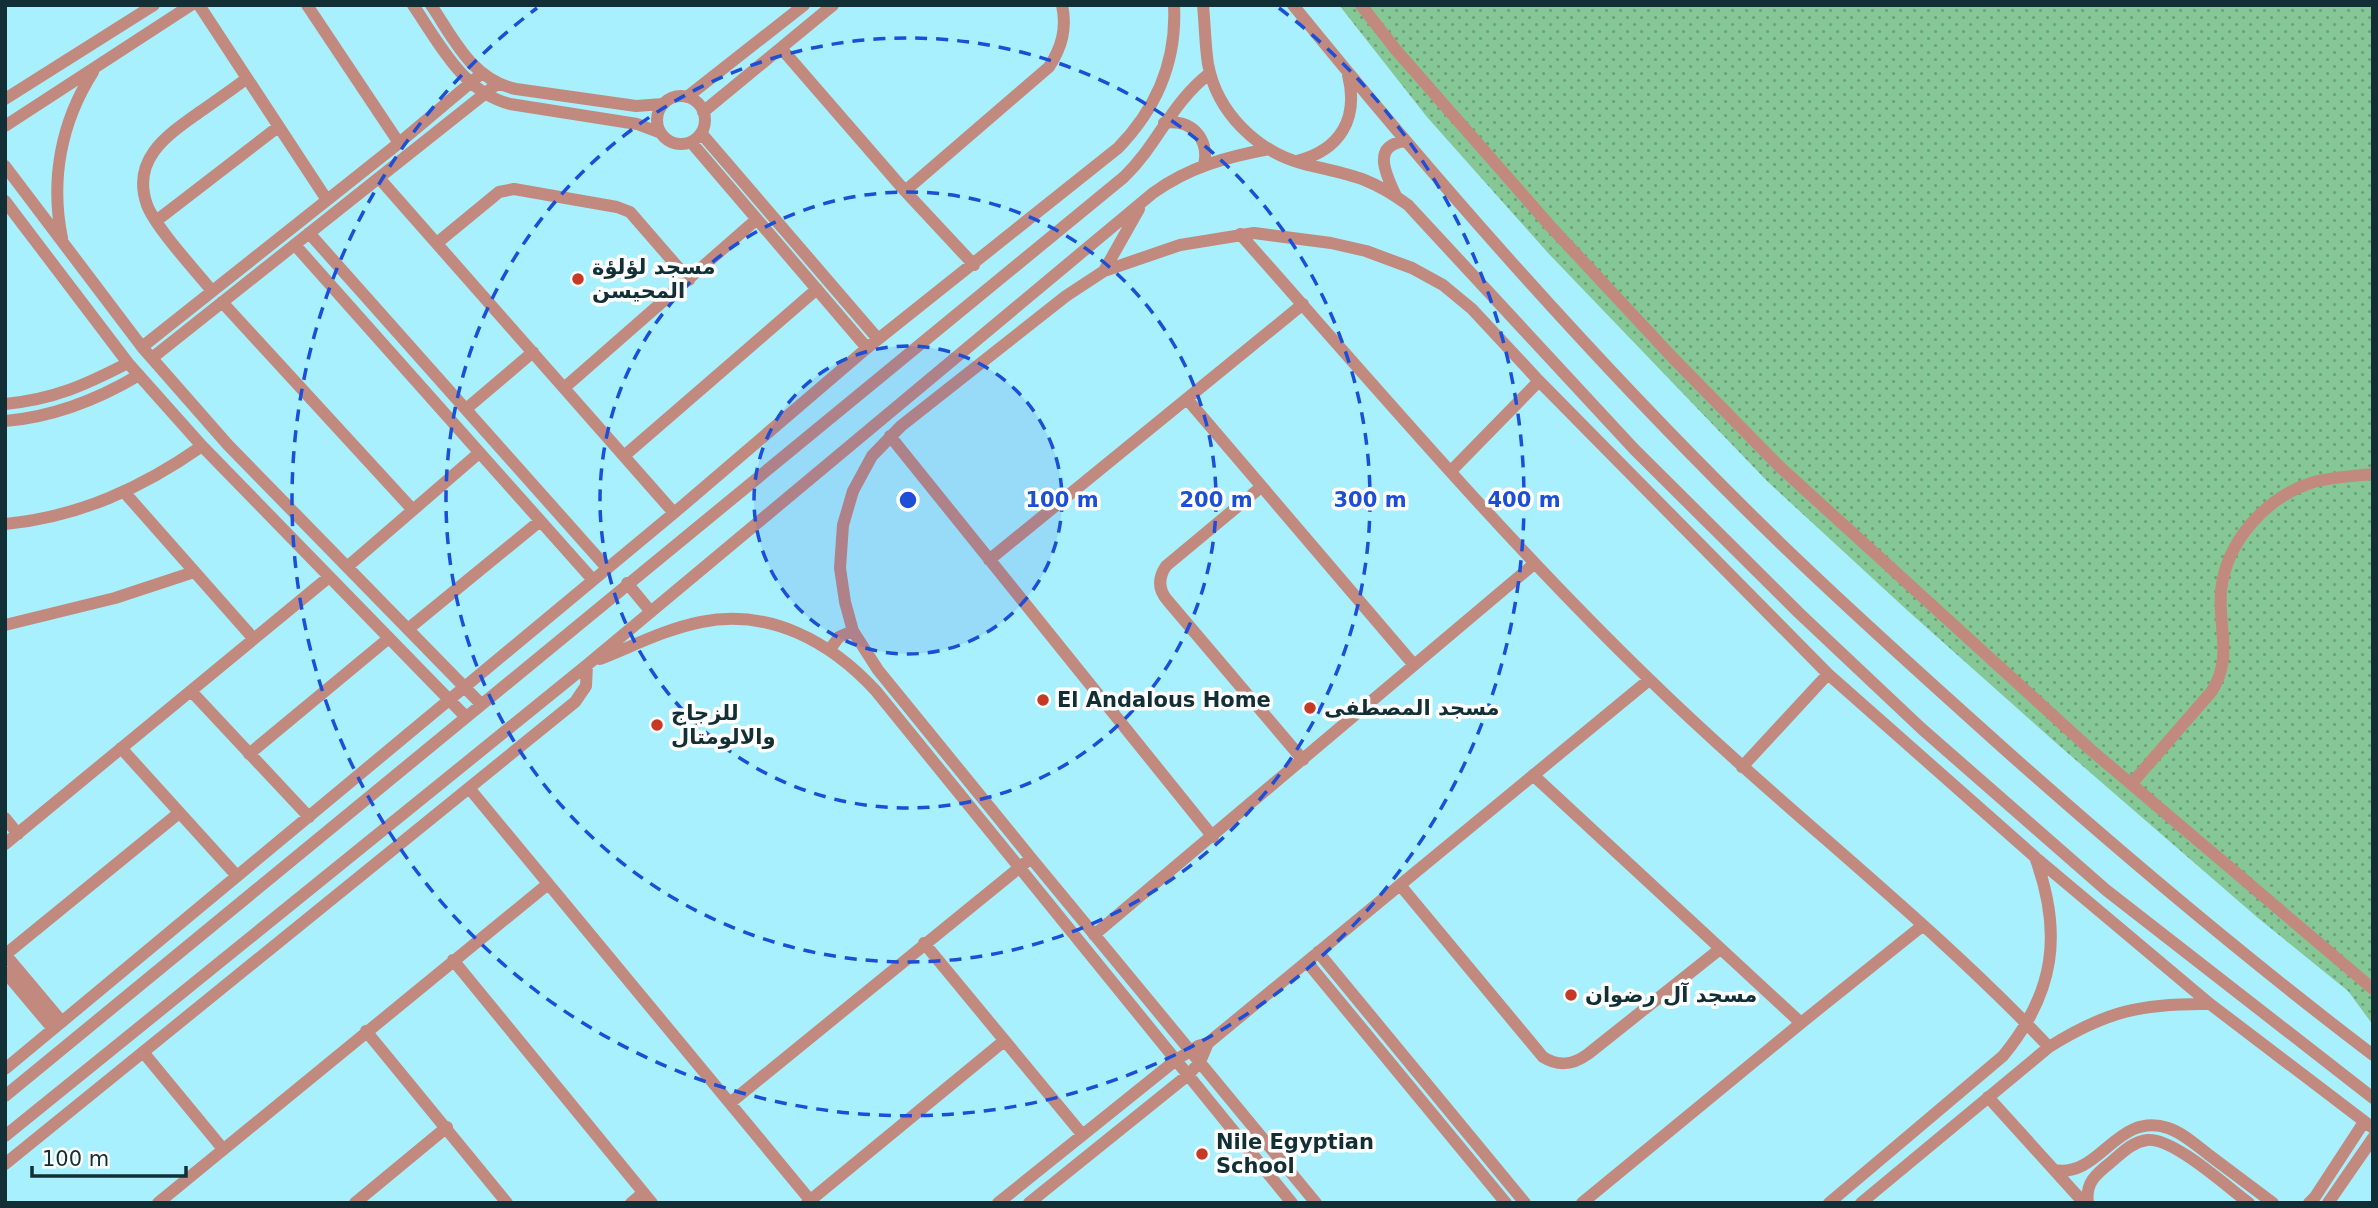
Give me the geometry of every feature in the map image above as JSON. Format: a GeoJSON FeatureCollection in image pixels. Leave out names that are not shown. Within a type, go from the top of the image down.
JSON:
{"type":"FeatureCollection","features":[{"type":"Feature","properties":{"kind":"street"},"geometry":{"type":"LineString","coordinates":[[5,99],[154,5]]}},
{"type":"Feature","properties":{"kind":"street"},"geometry":{"type":"LineString","coordinates":[[6,124],[191,5]]}},
{"type":"Feature","properties":{"kind":"street"},"geometry":{"type":"LineString","coordinates":[[199,5],[327,200]]}},
{"type":"Feature","properties":{"kind":"street"},"geometry":{"type":"LineString","coordinates":[[307,5],[399,143]]}},
{"type":"Feature","properties":{"kind":"street"},"geometry":{"type":"LineString","coordinates":[[413,5],[455,66],[484,94],[510,104],[637,124],[660,133],[676,144],[691,142],[701,133],[705,123],[703,112],[699,104],[687,97],[674,97],[663,104],[636,106],[497,84],[481,74],[467,59],[431,5]]}},
{"type":"Feature","properties":{"kind":"street"},"geometry":{"type":"LineString","coordinates":[[703,112],[833,5]]}},
{"type":"Feature","properties":{"kind":"street"},"geometry":{"type":"LineString","coordinates":[[905,191],[1049,67],[1056,56],[1064,32],[1062,5]]}},
{"type":"Feature","properties":{"kind":"street"},"geometry":{"type":"LineString","coordinates":[[5,1069],[674,513],[867,348],[1118,148],[1141,122],[1159,92],[1170,59],[1175,24],[1174,5]]}},
{"type":"Feature","properties":{"kind":"street"},"geometry":{"type":"LineString","coordinates":[[1203,5],[1210,73],[1228,111],[1246,132],[1269,149],[1296,162],[1353,174],[1396,196],[1419,216],[1634,449],[1904,713],[2106,890],[2373,1098]]}},
{"type":"Feature","properties":{"kind":"street"},"geometry":{"type":"LineString","coordinates":[[1293,5],[1405,141],[1560,315],[1736,499],[1826,588],[1948,700],[2133,862],[2373,1055]]}},
{"type":"Feature","properties":{"kind":"street"},"geometry":{"type":"LineString","coordinates":[[1361,5],[1396,50],[1551,228],[1780,467],[2081,741],[2373,989]]}},
{"type":"Feature","properties":{"kind":"street"},"geometry":{"type":"LineString","coordinates":[[687,97],[800,7]]}},
{"type":"Feature","properties":{"kind":"street"},"geometry":{"type":"LineString","coordinates":[[778,26],[785,44],[905,191],[974,265]]}},
{"type":"Feature","properties":{"kind":"street"},"geometry":{"type":"LineString","coordinates":[[63,242],[57,192],[63,142],[76,103],[97,66]]}},
{"type":"Feature","properties":{"kind":"street"},"geometry":{"type":"LineString","coordinates":[[5,1096],[1124,177],[1147,152],[1180,101],[1210,73]]}},
{"type":"Feature","properties":{"kind":"street"},"geometry":{"type":"LineString","coordinates":[[1296,162],[1321,152],[1346,128],[1351,102],[1348,73]]}},
{"type":"Feature","properties":{"kind":"street"},"geometry":{"type":"LineString","coordinates":[[142,346],[399,143],[481,74]]}},
{"type":"Feature","properties":{"kind":"street"},"geometry":{"type":"LineString","coordinates":[[212,291],[156,221],[148,205],[144,187],[146,168],[153,151],[165,137],[246,79]]}},
{"type":"Feature","properties":{"kind":"street"},"geometry":{"type":"LineString","coordinates":[[152,358],[497,84]]}},
{"type":"Feature","properties":{"kind":"street"},"geometry":{"type":"LineString","coordinates":[[660,133],[657,121],[663,104]]}},
{"type":"Feature","properties":{"kind":"street"},"geometry":{"type":"LineString","coordinates":[[1164,123],[1182,123],[1196,132],[1205,147],[1204,165]]}},
{"type":"Feature","properties":{"kind":"street"},"geometry":{"type":"LineString","coordinates":[[156,221],[278,127]]}},
{"type":"Feature","properties":{"kind":"street"},"geometry":{"type":"LineString","coordinates":[[701,133],[878,339]]}},
{"type":"Feature","properties":{"kind":"street"},"geometry":{"type":"LineString","coordinates":[[1396,196],[1384,169],[1384,156],[1392,145],[1405,141]]}},
{"type":"Feature","properties":{"kind":"street"},"geometry":{"type":"LineString","coordinates":[[691,142],[867,348]]}},
{"type":"Feature","properties":{"kind":"street"},"geometry":{"type":"LineString","coordinates":[[5,1136],[587,665],[1142,202],[1171,181],[1204,165],[1269,149]]}},
{"type":"Feature","properties":{"kind":"street"},"geometry":{"type":"LineString","coordinates":[[5,166],[142,346],[228,445],[481,704]]}},
{"type":"Feature","properties":{"kind":"street"},"geometry":{"type":"LineString","coordinates":[[379,178],[674,513]]}},
{"type":"Feature","properties":{"kind":"street"},"geometry":{"type":"LineString","coordinates":[[437,243],[499,192],[514,189],[630,212],[689,280]]}},
{"type":"Feature","properties":{"kind":"street"},"geometry":{"type":"LineString","coordinates":[[5,201],[128,363],[202,446],[466,717]]}},
{"type":"Feature","properties":{"kind":"street"},"geometry":{"type":"LineString","coordinates":[[1104,271],[1142,202]]}},
{"type":"Feature","properties":{"kind":"street"},"geometry":{"type":"LineString","coordinates":[[564,388],[757,219]]}},
{"type":"Feature","properties":{"kind":"street"},"geometry":{"type":"LineString","coordinates":[[309,233],[607,568]]}},
{"type":"Feature","properties":{"kind":"street"},"geometry":{"type":"LineString","coordinates":[[1316,1203],[878,670],[853,631],[842,585],[840,551],[843,525],[853,491],[863,470],[890,436],[1066,296],[1104,271],[1180,245],[1254,233],[1331,243],[1366,251],[1412,268],[1443,285],[1472,309],[1539,381],[1828,674],[2035,857],[2210,1004],[2369,1125],[2309,1203]]}},
{"type":"Feature","properties":{"kind":"street"},"geometry":{"type":"LineString","coordinates":[[1240,234],[1534,564],[1649,680],[1742,767],[1922,926],[2049,1047]]}},
{"type":"Feature","properties":{"kind":"street"},"geometry":{"type":"LineString","coordinates":[[295,245],[593,580]]}},
{"type":"Feature","properties":{"kind":"street"},"geometry":{"type":"LineString","coordinates":[[624,456],[817,289]]}},
{"type":"Feature","properties":{"kind":"street"},"geometry":{"type":"LineString","coordinates":[[222,302],[413,510]]}},
{"type":"Feature","properties":{"kind":"street"},"geometry":{"type":"LineString","coordinates":[[989,560],[1303,304]]}},
{"type":"Feature","properties":{"kind":"street"},"geometry":{"type":"LineString","coordinates":[[466,410],[533,352]]}},
{"type":"Feature","properties":{"kind":"street"},"geometry":{"type":"LineString","coordinates":[[5,404],[33,401],[82,386],[128,363]]}},
{"type":"Feature","properties":{"kind":"street"},"geometry":{"type":"LineString","coordinates":[[5,421],[69,408],[139,375]]}},
{"type":"Feature","properties":{"kind":"street"},"geometry":{"type":"LineString","coordinates":[[1451,471],[1539,381]]}},
{"type":"Feature","properties":{"kind":"street"},"geometry":{"type":"LineString","coordinates":[[1187,399],[1414,666]]}},
{"type":"Feature","properties":{"kind":"street"},"geometry":{"type":"LineString","coordinates":[[890,436],[1213,836]]}},
{"type":"Feature","properties":{"kind":"street"},"geometry":{"type":"LineString","coordinates":[[214,459],[228,445]]}},
{"type":"Feature","properties":{"kind":"street"},"geometry":{"type":"LineString","coordinates":[[5,524],[28,522],[77,511],[125,493],[166,471],[202,446]]}},
{"type":"Feature","properties":{"kind":"street"},"geometry":{"type":"LineString","coordinates":[[347,567],[479,453]]}},
{"type":"Feature","properties":{"kind":"street"},"geometry":{"type":"LineString","coordinates":[[2132,783],[2218,681],[2225,653],[2221,591],[2226,570],[2245,531],[2259,514],[2296,489],[2340,477],[2373,474]]}},
{"type":"Feature","properties":{"kind":"street"},"geometry":{"type":"LineString","coordinates":[[1261,487],[1166,566],[1160,585],[1164,597],[1303,760]]}},
{"type":"Feature","properties":{"kind":"street"},"geometry":{"type":"LineString","coordinates":[[125,493],[253,638]]}},
{"type":"Feature","properties":{"kind":"street"},"geometry":{"type":"LineString","coordinates":[[408,629],[540,521]]}},
{"type":"Feature","properties":{"kind":"street"},"geometry":{"type":"LineString","coordinates":[[1094,935],[1534,564]]}},
{"type":"Feature","properties":{"kind":"street"},"geometry":{"type":"LineString","coordinates":[[5,625],[115,598],[194,572]]}},
{"type":"Feature","properties":{"kind":"street"},"geometry":{"type":"LineString","coordinates":[[5,844],[329,577]]}},
{"type":"Feature","properties":{"kind":"street"},"geometry":{"type":"LineString","coordinates":[[628,583],[651,612]]}},
{"type":"Feature","properties":{"kind":"street"},"geometry":{"type":"LineString","coordinates":[[587,665],[664,634],[715,620],[746,620],[776,625],[804,635],[830,649],[876,691],[1292,1203]]}},
{"type":"Feature","properties":{"kind":"street"},"geometry":{"type":"LineString","coordinates":[[830,649],[839,637],[853,631]]}},
{"type":"Feature","properties":{"kind":"street"},"geometry":{"type":"LineString","coordinates":[[250,754],[389,638]]}},
{"type":"Feature","properties":{"kind":"street"},"geometry":{"type":"LineString","coordinates":[[5,1164],[580,697],[588,679],[587,665]]}},
{"type":"Feature","properties":{"kind":"street"},"geometry":{"type":"LineString","coordinates":[[1742,767],[1828,674]]}},
{"type":"Feature","properties":{"kind":"street"},"geometry":{"type":"LineString","coordinates":[[998,1203],[1176,1060],[1190,1050],[1208,1043],[1649,680]]}},
{"type":"Feature","properties":{"kind":"street"},"geometry":{"type":"LineString","coordinates":[[191,691],[309,817]]}},
{"type":"Feature","properties":{"kind":"street"},"geometry":{"type":"LineString","coordinates":[[121,748],[237,876]]}},
{"type":"Feature","properties":{"kind":"street"},"geometry":{"type":"LineString","coordinates":[[484,748],[498,764]]}},
{"type":"Feature","properties":{"kind":"street"},"geometry":{"type":"LineString","coordinates":[[1533,775],[1801,1023]]}},
{"type":"Feature","properties":{"kind":"street"},"geometry":{"type":"LineString","coordinates":[[469,788],[808,1201],[1004,1041]]}},
{"type":"Feature","properties":{"kind":"street"},"geometry":{"type":"LineString","coordinates":[[57,1025],[6,954],[179,813]]}},
{"type":"Feature","properties":{"kind":"street"},"geometry":{"type":"LineString","coordinates":[[5,818],[18,834]]}},
{"type":"Feature","properties":{"kind":"street"},"geometry":{"type":"LineString","coordinates":[[1829,1203],[2003,1056],[2026,1024],[2042,991],[2052,947],[2049,901],[2035,857]]}},
{"type":"Feature","properties":{"kind":"street"},"geometry":{"type":"LineString","coordinates":[[730,1103],[1031,858]]}},
{"type":"Feature","properties":{"kind":"street"},"geometry":{"type":"LineString","coordinates":[[158,1203],[548,884]]}},
{"type":"Feature","properties":{"kind":"street"},"geometry":{"type":"LineString","coordinates":[[1400,885],[1543,1057],[1561,1064],[1580,1060],[1720,949]]}},
{"type":"Feature","properties":{"kind":"street"},"geometry":{"type":"LineString","coordinates":[[1583,1203],[1922,926]]}},
{"type":"Feature","properties":{"kind":"street"},"geometry":{"type":"LineString","coordinates":[[924,943],[1082,1133]]}},
{"type":"Feature","properties":{"kind":"street"},"geometry":{"type":"LineString","coordinates":[[1318,953],[1525,1203]]}},
{"type":"Feature","properties":{"kind":"street"},"geometry":{"type":"LineString","coordinates":[[453,960],[648,1198],[631,1203]]}},
{"type":"Feature","properties":{"kind":"street"},"geometry":{"type":"LineString","coordinates":[[1307,962],[1506,1203]]}},
{"type":"Feature","properties":{"kind":"street"},"geometry":{"type":"LineString","coordinates":[[5,972],[57,1025]]}},
{"type":"Feature","properties":{"kind":"street"},"geometry":{"type":"LineString","coordinates":[[1861,1203],[2049,1047],[2076,1030],[2124,1011],[2175,1003],[2210,1004]]}},
{"type":"Feature","properties":{"kind":"street"},"geometry":{"type":"LineString","coordinates":[[366,1031],[507,1203]]}},
{"type":"Feature","properties":{"kind":"street"},"geometry":{"type":"LineString","coordinates":[[1029,1203],[1188,1075],[1199,1062],[1208,1043]]}},
{"type":"Feature","properties":{"kind":"street"},"geometry":{"type":"LineString","coordinates":[[143,1052],[223,1149]]}},
{"type":"Feature","properties":{"kind":"street"},"geometry":{"type":"LineString","coordinates":[[1989,1097],[2086,1203]]}},
{"type":"Feature","properties":{"kind":"street"},"geometry":{"type":"LineString","coordinates":[[2054,1170],[2064,1172],[2082,1167],[2130,1130],[2157,1125],[2182,1134],[2273,1203]]}},
{"type":"Feature","properties":{"kind":"street"},"geometry":{"type":"LineString","coordinates":[[355,1203],[447,1128]]}},
{"type":"Feature","properties":{"kind":"street"},"geometry":{"type":"LineString","coordinates":[[2328,1203],[2373,1138]]}},
{"type":"Feature","properties":{"kind":"street"},"geometry":{"type":"LineString","coordinates":[[2086,1203],[2087,1189],[2099,1172],[2136,1143],[2155,1140],[2174,1147],[2249,1203]]}},
{"type":"Feature","properties":{"kind":"green space"},"geometry":{"type":"Polygon","coordinates":[[[1339,5],[2373,5],[2373,1025],[2348,991],[2258,918],[2055,742],[1767,481],[1549,254],[1427,117],[1339,5]]]}},
{"type":"Feature","properties":{"kind":"place","name":"مسجد لؤلؤة المحيسن"},"geometry":{"type":"Point","coordinates":[578,279]}},
{"type":"Feature","properties":{"kind":"place","name":"El Andalous Home"},"geometry":{"type":"Point","coordinates":[1043,700]}},
{"type":"Feature","properties":{"kind":"place","name":"مسجد المصطفى"},"geometry":{"type":"Point","coordinates":[1310,708]}},
{"type":"Feature","properties":{"kind":"place","name":"للزجاج والالومتال"},"geometry":{"type":"Point","coordinates":[657,725]}},
{"type":"Feature","properties":{"kind":"place","name":"مسجد آل رضوان"},"geometry":{"type":"Point","coordinates":[1571,995]}},
{"type":"Feature","properties":{"kind":"place","name":"Nile Egyptian School"},"geometry":{"type":"Point","coordinates":[1202,1154]}}]}
